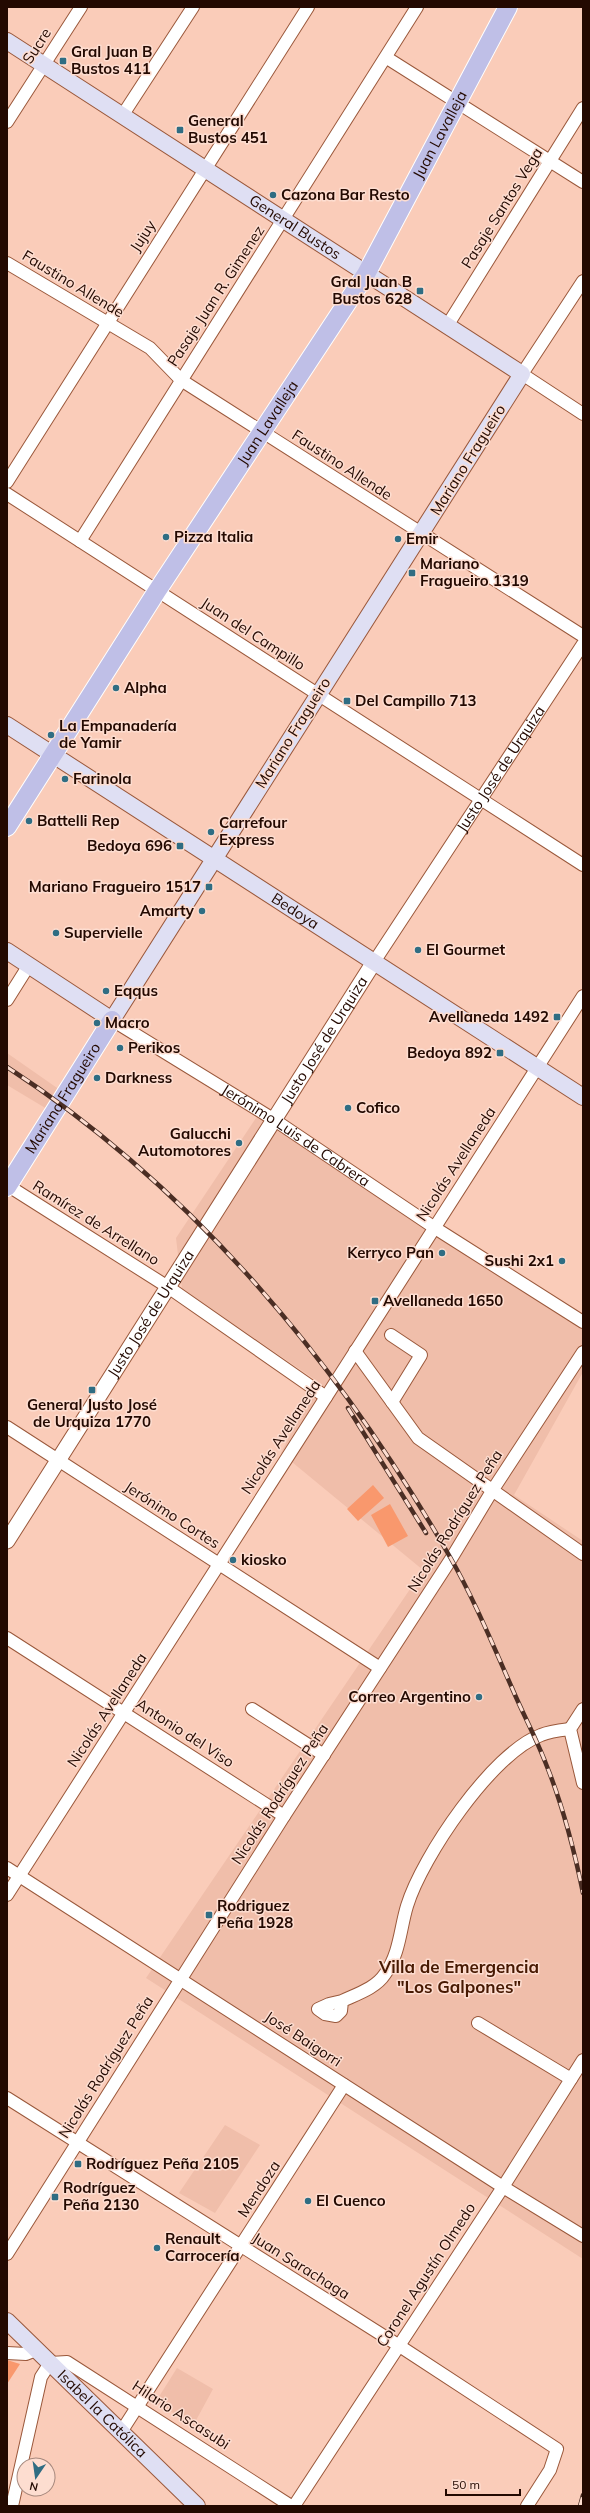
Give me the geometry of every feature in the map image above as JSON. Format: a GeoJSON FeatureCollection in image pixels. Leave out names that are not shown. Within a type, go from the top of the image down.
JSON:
{"type":"FeatureCollection","features":[{"type":"Feature","properties":{"kind":"main road","name":"Juan Lavalleja"},"geometry":{"type":"LineString","coordinates":[[7,827],[157,591],[261,432],[313,357],[366,274],[508,7]]}},
{"type":"Feature","properties":{"kind":"main road","name":"General Bustos"},"geometry":{"type":"LineString","coordinates":[[7,41],[522,374]]}},
{"type":"Feature","properties":{"kind":"main road","name":"Mariano Fragueiro"},"geometry":{"type":"LineString","coordinates":[[7,1186],[317,694],[422,535],[522,374]]}},
{"type":"Feature","properties":{"kind":"main road","name":"Bedoya"},"geometry":{"type":"LineString","coordinates":[[7,725],[583,1097]]}},
{"type":"Feature","properties":{"kind":"main road","name":"Jerónimo Luis de Cabrera"},"geometry":{"type":"LineString","coordinates":[[7,951],[112,1020]]}},
{"type":"Feature","properties":{"kind":"main road","name":"Isabel la Católica"},"geometry":{"type":"LineString","coordinates":[[7,2321],[197,2506]]}},
{"type":"Feature","properties":{"kind":"street","name":"Sucre"},"geometry":{"type":"LineString","coordinates":[[7,122],[81,7]]}},
{"type":"Feature","properties":{"kind":"street"},"geometry":{"type":"LineString","coordinates":[[122,116],[193,7]]}},
{"type":"Feature","properties":{"kind":"street","name":"Jujuy"},"geometry":{"type":"LineString","coordinates":[[7,482],[308,7]]}},
{"type":"Feature","properties":{"kind":"street","name":"Pasaje Juan R. Gimenez"},"geometry":{"type":"LineString","coordinates":[[80,541],[387,58],[417,7]]}},
{"type":"Feature","properties":{"kind":"street"},"geometry":{"type":"LineString","coordinates":[[387,58],[583,182]]}},
{"type":"Feature","properties":{"kind":"street","name":"Pasaje Santos Vega"},"geometry":{"type":"LineString","coordinates":[[447,326],[583,108]]}},
{"type":"Feature","properties":{"kind":"street","name":"Faustino Allende"},"geometry":{"type":"LineString","coordinates":[[7,263],[150,348],[181,380],[422,535],[583,636]]}},
{"type":"Feature","properties":{"kind":"street","name":"Mariano Fragueiro"},"geometry":{"type":"LineString","coordinates":[[522,374],[583,281]]}},
{"type":"Feature","properties":{"kind":"street","name":"General Bustos"},"geometry":{"type":"LineString","coordinates":[[522,374],[583,414]]}},
{"type":"Feature","properties":{"kind":"street","name":"Juan del Campillo"},"geometry":{"type":"LineString","coordinates":[[7,494],[583,866]]}},
{"type":"Feature","properties":{"kind":"street","name":"Justo José de Urquiza"},"geometry":{"type":"LineString","coordinates":[[7,1541],[273,1119],[480,799],[583,644]]}},
{"type":"Feature","properties":{"kind":"street"},"geometry":{"type":"LineString","coordinates":[[7,1000],[29,965]]}},
{"type":"Feature","properties":{"kind":"street","name":"Nicolás Avellaneda"},"geometry":{"type":"LineString","coordinates":[[7,1895],[583,996]]}},
{"type":"Feature","properties":{"kind":"street","name":"Jerónimo Luis de Cabrera"},"geometry":{"type":"LineString","coordinates":[[112,1020],[273,1119],[435,1228],[583,1322]]}},
{"type":"Feature","properties":{"kind":"street","name":"Ramírez de Arrellano"},"geometry":{"type":"LineString","coordinates":[[7,1186],[168,1287],[326,1397]]}},
{"type":"Feature","properties":{"kind":"street"},"geometry":{"type":"LineString","coordinates":[[391,1335],[421,1355],[392,1402]]}},
{"type":"Feature","properties":{"kind":"street"},"geometry":{"type":"LineString","coordinates":[[355,1351],[410,1429],[424,1443],[583,1554]]}},
{"type":"Feature","properties":{"kind":"street","name":"Nicolás Rodríguez Peña"},"geometry":{"type":"LineString","coordinates":[[7,2254],[284,1816],[451,1559],[492,1491],[583,1352]]}},
{"type":"Feature","properties":{"kind":"street","name":"Jerónimo Cortes"},"geometry":{"type":"LineString","coordinates":[[7,1427],[380,1668]]}},
{"type":"Feature","properties":{"kind":"street","name":"Antonio del Viso"},"geometry":{"type":"LineString","coordinates":[[7,1638],[284,1816]]}},
{"type":"Feature","properties":{"kind":"street"},"geometry":{"type":"LineString","coordinates":[[583,1708],[570,1729],[583,1783]]}},
{"type":"Feature","properties":{"kind":"street"},"geometry":{"type":"LineString","coordinates":[[252,1709],[324,1755]]}},
{"type":"Feature","properties":{"kind":"street"},"geometry":{"type":"LineString","coordinates":[[342,2001],[375,1985],[385,1975],[396,1955],[407,1905],[420,1873],[456,1815],[490,1774],[513,1753],[540,1735],[570,1729]]}},
{"type":"Feature","properties":{"kind":"street","name":"José Baigorri"},"geometry":{"type":"LineString","coordinates":[[7,1868],[503,2187],[583,2236]]}},
{"type":"Feature","properties":{"kind":"street"},"geometry":{"type":"LineString","coordinates":[[478,2024],[571,2079]]}},
{"type":"Feature","properties":{"kind":"street","name":"Coronel Agustín Olmedo"},"geometry":{"type":"LineString","coordinates":[[292,2506],[503,2187],[583,2060]]}},
{"type":"Feature","properties":{"kind":"street","name":"Mendoza"},"geometry":{"type":"LineString","coordinates":[[121,2432],[139,2407],[344,2085]]}},
{"type":"Feature","properties":{"kind":"street","name":"Juan Sarachaga"},"geometry":{"type":"LineString","coordinates":[[7,2098],[398,2345],[557,2449],[550,2470],[527,2506]]}},
{"type":"Feature","properties":{"kind":"street"},"geometry":{"type":"LineString","coordinates":[[7,2353],[26,2354],[36,2350]]}},
{"type":"Feature","properties":{"kind":"street","name":"Hilario Ascasubi"},"geometry":{"type":"LineString","coordinates":[[50,2364],[67,2362],[74,2366],[292,2506]]}},
{"type":"Feature","properties":{"kind":"street"},"geometry":{"type":"LineString","coordinates":[[12,2506],[41,2377],[50,2364]]}},
{"type":"Feature","properties":{"kind":"shaded area"},"geometry":{"type":"Polygon","coordinates":[[[7,1053],[60,1090],[47,1109],[7,1085],[7,1053]]]}},
{"type":"Feature","properties":{"kind":"shaded area"},"geometry":{"type":"Polygon","coordinates":[[[260,1112],[583,1320],[583,1372],[514,1495],[583,1541],[583,2259],[146,1978],[423,1570],[281,1453],[317,1381],[182,1289],[176,1238],[260,1112]]]}},
{"type":"Feature","properties":{"kind":"shaded area"},"geometry":{"type":"Polygon","coordinates":[[[373,1485],[384,1498],[358,1521],[347,1509],[373,1485]]]}},
{"type":"Feature","properties":{"kind":"shaded area"},"geometry":{"type":"Polygon","coordinates":[[[390,1504],[408,1536],[388,1547],[371,1515],[390,1504]]]}},
{"type":"Feature","properties":{"kind":"shaded area"},"geometry":{"type":"Polygon","coordinates":[[[225,2125],[260,2145],[215,2213],[179,2193],[225,2125]]]}},
{"type":"Feature","properties":{"kind":"shaded area"},"geometry":{"type":"Polygon","coordinates":[[[7,2360],[20,2364],[7,2384],[7,2360]]]}},
{"type":"Feature","properties":{"kind":"shaded area"},"geometry":{"type":"Polygon","coordinates":[[[177,2368],[213,2389],[194,2424],[155,2403],[177,2368]]]}},
{"type":"Feature","properties":{"kind":"railway"},"geometry":{"type":"LineString","coordinates":[[7,1067],[75,1115],[140,1168],[200,1225],[257,1286],[311,1350],[361,1417],[407,1486],[450,1557],[475,1606],[538,1745],[552,1780],[568,1828],[583,1893]]}},
{"type":"Feature","properties":{"kind":"railway"},"geometry":{"type":"LineString","coordinates":[[348,1408],[426,1533]]}},
{"type":"Feature","properties":{"kind":"railway"},"geometry":{"type":"LineString","coordinates":[[580,2506],[583,2495]]}},
{"type":"Feature","properties":{"kind":"place","name":"Gral Juan B Bustos 411"},"geometry":{"type":"Point","coordinates":[63,61]}},
{"type":"Feature","properties":{"kind":"place","name":"General Bustos 451"},"geometry":{"type":"Point","coordinates":[180,130]}},
{"type":"Feature","properties":{"kind":"place","name":"Cazona Bar Resto"},"geometry":{"type":"Point","coordinates":[273,195]}},
{"type":"Feature","properties":{"kind":"place","name":"Gral Juan B Bustos 628"},"geometry":{"type":"Point","coordinates":[420,291]}},
{"type":"Feature","properties":{"kind":"place","name":"Pizza Italia"},"geometry":{"type":"Point","coordinates":[166,537]}},
{"type":"Feature","properties":{"kind":"place","name":"Emir"},"geometry":{"type":"Point","coordinates":[398,539]}},
{"type":"Feature","properties":{"kind":"place","name":"Mariano Fragueiro 1319"},"geometry":{"type":"Point","coordinates":[412,573]}},
{"type":"Feature","properties":{"kind":"place","name":"Alpha"},"geometry":{"type":"Point","coordinates":[116,688]}},
{"type":"Feature","properties":{"kind":"place","name":"Del Campillo 713"},"geometry":{"type":"Point","coordinates":[347,701]}},
{"type":"Feature","properties":{"kind":"place","name":"La Empanadería de Yamir"},"geometry":{"type":"Point","coordinates":[51,735]}},
{"type":"Feature","properties":{"kind":"place","name":"Farinola"},"geometry":{"type":"Point","coordinates":[65,779]}},
{"type":"Feature","properties":{"kind":"place","name":"Battelli Rep"},"geometry":{"type":"Point","coordinates":[29,821]}},
{"type":"Feature","properties":{"kind":"place","name":"Carrefour Express"},"geometry":{"type":"Point","coordinates":[211,832]}},
{"type":"Feature","properties":{"kind":"place","name":"Bedoya 696"},"geometry":{"type":"Point","coordinates":[180,846]}},
{"type":"Feature","properties":{"kind":"place","name":"Mariano Fragueiro 1517"},"geometry":{"type":"Point","coordinates":[209,887]}},
{"type":"Feature","properties":{"kind":"place","name":"Amarty"},"geometry":{"type":"Point","coordinates":[202,911]}},
{"type":"Feature","properties":{"kind":"place","name":"Supervielle"},"geometry":{"type":"Point","coordinates":[56,933]}},
{"type":"Feature","properties":{"kind":"place","name":"El Gourmet"},"geometry":{"type":"Point","coordinates":[418,950]}},
{"type":"Feature","properties":{"kind":"place","name":"Eqqus"},"geometry":{"type":"Point","coordinates":[106,991]}},
{"type":"Feature","properties":{"kind":"place","name":"Avellaneda 1492"},"geometry":{"type":"Point","coordinates":[557,1017]}},
{"type":"Feature","properties":{"kind":"place","name":"Macro"},"geometry":{"type":"Point","coordinates":[97,1023]}},
{"type":"Feature","properties":{"kind":"place","name":"Perikos"},"geometry":{"type":"Point","coordinates":[120,1048]}},
{"type":"Feature","properties":{"kind":"place","name":"Bedoya 892"},"geometry":{"type":"Point","coordinates":[500,1053]}},
{"type":"Feature","properties":{"kind":"place","name":"Darkness"},"geometry":{"type":"Point","coordinates":[97,1078]}},
{"type":"Feature","properties":{"kind":"place","name":"Cofico"},"geometry":{"type":"Point","coordinates":[348,1108]}},
{"type":"Feature","properties":{"kind":"place","name":"Galucchi Automotores"},"geometry":{"type":"Point","coordinates":[239,1143]}},
{"type":"Feature","properties":{"kind":"place","name":"Kerryco Pan"},"geometry":{"type":"Point","coordinates":[442,1253]}},
{"type":"Feature","properties":{"kind":"place","name":"Sushi 2x1"},"geometry":{"type":"Point","coordinates":[562,1261]}},
{"type":"Feature","properties":{"kind":"place","name":"Avellaneda 1650"},"geometry":{"type":"Point","coordinates":[375,1301]}},
{"type":"Feature","properties":{"kind":"place","name":"General Justo José de Urquiza 1770"},"geometry":{"type":"Point","coordinates":[92,1390]}},
{"type":"Feature","properties":{"kind":"place","name":"kiosko"},"geometry":{"type":"Point","coordinates":[233,1560]}},
{"type":"Feature","properties":{"kind":"place","name":"Correo Argentino"},"geometry":{"type":"Point","coordinates":[479,1697]}},
{"type":"Feature","properties":{"kind":"place","name":"Rodriguez Peña 1928"},"geometry":{"type":"Point","coordinates":[209,1915]}},
{"type":"Feature","properties":{"kind":"place","name":"Rodríguez Peña 2105"},"geometry":{"type":"Point","coordinates":[78,2164]}},
{"type":"Feature","properties":{"kind":"place","name":"Rodríguez Peña 2130"},"geometry":{"type":"Point","coordinates":[55,2197]}},
{"type":"Feature","properties":{"kind":"place","name":"El Cuenco"},"geometry":{"type":"Point","coordinates":[308,2201]}},
{"type":"Feature","properties":{"kind":"place","name":"Renault Carrocería"},"geometry":{"type":"Point","coordinates":[157,2248]}},
{"type":"Feature","properties":{"kind":"district","name":"Villa de Emergencia \"Los Galpones\""},"geometry":{"type":"Point","coordinates":[459,1977]}}]}
